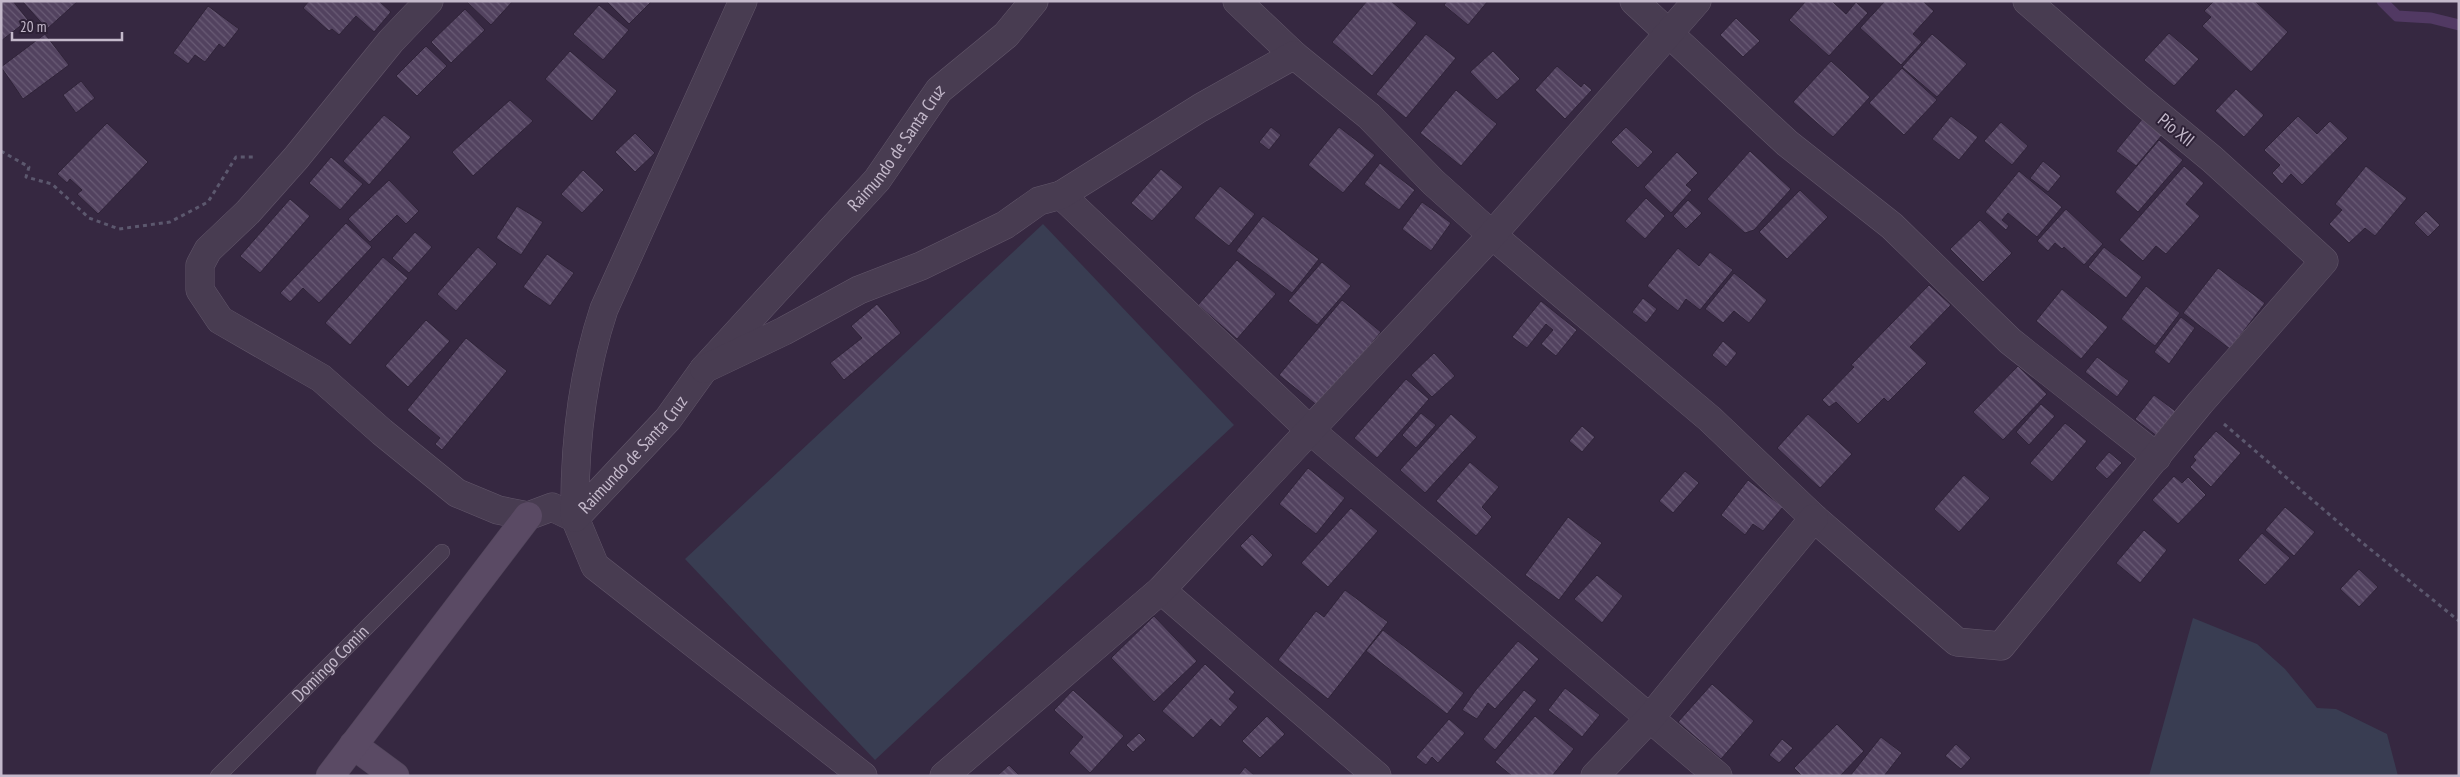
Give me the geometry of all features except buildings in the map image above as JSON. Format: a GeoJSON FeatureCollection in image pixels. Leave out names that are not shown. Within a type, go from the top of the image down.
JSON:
{"type":"FeatureCollection","features":[{"type":"Feature","properties":{"kind":"street"},"geometry":{"type":"LineString","coordinates":[[429,1],[392,41],[296,158],[248,212],[208,250],[200,266],[200,290],[220,320],[321,378],[382,432],[456,493],[498,510],[528,516],[552,507],[575,518],[595,566],[863,776]]}},
{"type":"Feature","properties":{"kind":"street","name":"Raimundo de Santa Cruz"},"geometry":{"type":"LineString","coordinates":[[575,518],[574,464],[590,350],[612,291],[744,1]]}},
{"type":"Feature","properties":{"kind":"street","name":"Raimundo de Santa Cruz"},"geometry":{"type":"LineString","coordinates":[[575,518],[668,419],[704,369],[878,180],[939,90],[1006,35],[1034,1]]}},
{"type":"Feature","properties":{"kind":"street"},"geometry":{"type":"LineString","coordinates":[[1237,1],[1294,55],[1369,116],[1433,182],[1492,235],[1710,419],[1814,518],[1957,642],[2001,646],[2200,403]]}},
{"type":"Feature","properties":{"kind":"street"},"geometry":{"type":"LineString","coordinates":[[1634,1],[1787,143],[1892,226],[2010,341],[2157,457]]}},
{"type":"Feature","properties":{"kind":"street"},"geometry":{"type":"LineString","coordinates":[[944,776],[1161,590],[1492,235],[1697,1]]}},
{"type":"Feature","properties":{"kind":"street","name":"Pío XII"},"geometry":{"type":"LineString","coordinates":[[2027,1],[2137,97],[2212,159],[2324,260],[2200,403]]}},
{"type":"Feature","properties":{"kind":"street"},"geometry":{"type":"LineString","coordinates":[[704,369],[784,331],[859,290],[921,266],[1005,225],[1039,201],[1061,195],[1200,108],[1294,55]]}},
{"type":"Feature","properties":{"kind":"street"},"geometry":{"type":"LineString","coordinates":[[1061,195],[1311,431],[1718,776]]}},
{"type":"Feature","properties":{"kind":"street"},"geometry":{"type":"LineString","coordinates":[[330,776],[528,516]]}},
{"type":"Feature","properties":{"kind":"street"},"geometry":{"type":"LineString","coordinates":[[1595,776],[1650,718],[1814,518]]}},
{"type":"Feature","properties":{"kind":"street"},"geometry":{"type":"LineString","coordinates":[[1161,590],[1377,776]]}},
{"type":"Feature","properties":{"kind":"street"},"geometry":{"type":"LineString","coordinates":[[353,745],[395,776]]}},
{"type":"Feature","properties":{"kind":"lane","name":"Domingo Comin"},"geometry":{"type":"LineString","coordinates":[[218,776],[442,552]]}},
{"type":"Feature","properties":{"kind":"path"},"geometry":{"type":"LineString","coordinates":[[1,151],[29,167],[26,177],[52,184],[89,218],[119,229],[170,222],[208,202],[236,157],[256,157],[273,151],[296,158]]}},
{"type":"Feature","properties":{"kind":"path"},"geometry":{"type":"LineString","coordinates":[[2200,403],[2359,540],[2459,621]]}},
{"type":"Feature","properties":{"kind":"shaded area"},"geometry":{"type":"Polygon","coordinates":[[[1043,224],[1234,425],[875,760],[685,559],[1043,224]]]}},
{"type":"Feature","properties":{"kind":"shaded area"},"geometry":{"type":"Polygon","coordinates":[[[2193,618],[2257,644],[2285,669],[2317,708],[2336,709],[2387,734],[2398,776],[2149,776],[2193,618]]]}},
{"type":"Feature","properties":{"kind":"waterway"},"geometry":{"type":"LineString","coordinates":[[2382,1],[2397,16],[2431,18],[2459,25]]}}]}
